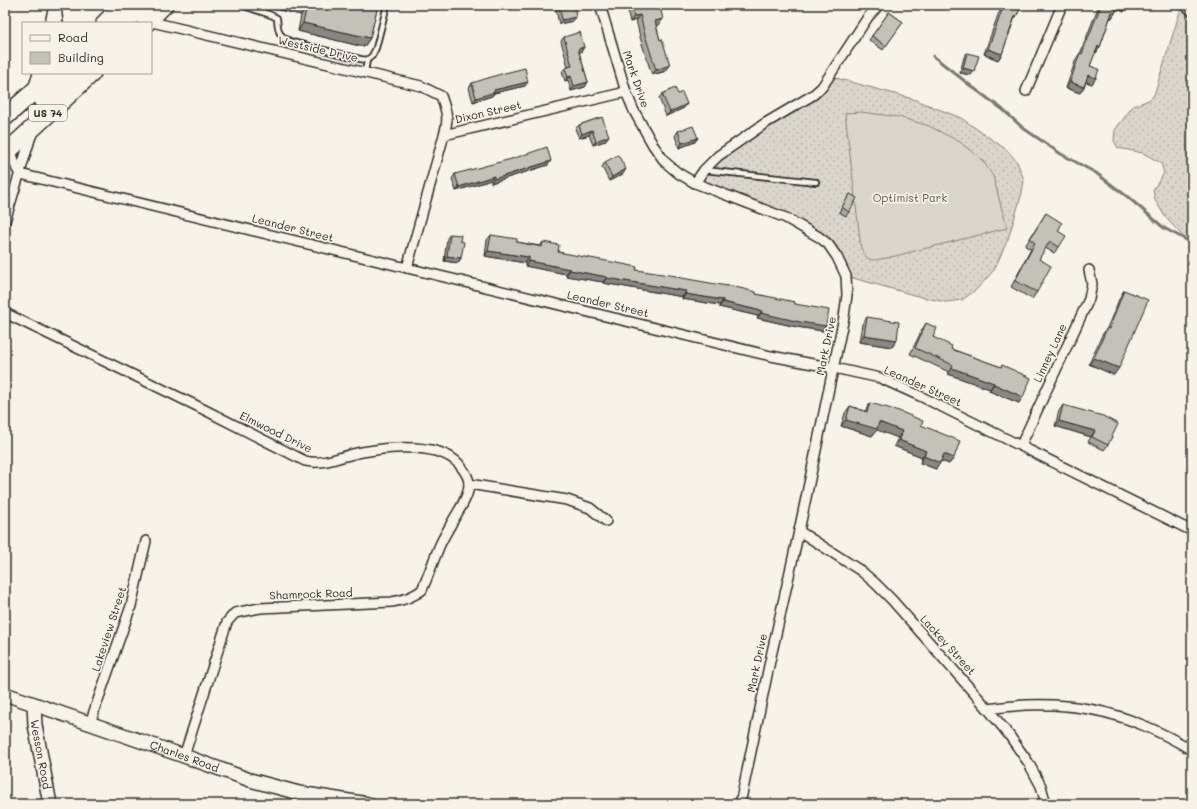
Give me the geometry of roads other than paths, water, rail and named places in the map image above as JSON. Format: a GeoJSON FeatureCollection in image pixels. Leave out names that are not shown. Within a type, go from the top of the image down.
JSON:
{"type":"FeatureCollection","features":[{"type":"Feature","properties":{"kind":"highway"},"geometry":{"type":"LineString","coordinates":[[106,22],[124,5]]}},
{"type":"Feature","properties":{"kind":"highway"},"geometry":{"type":"LineString","coordinates":[[125,22],[134,14],[140,5]]}},
{"type":"Feature","properties":{"kind":"highway"},"geometry":{"type":"LineString","coordinates":[[147,22],[164,5]]}},
{"type":"Feature","properties":{"kind":"highway","name":"US 74"},"geometry":{"type":"LineString","coordinates":[[5,117],[52,74]]}},
{"type":"Feature","properties":{"kind":"highway"},"geometry":{"type":"LineString","coordinates":[[8,151],[28,117],[72,74]]}},
{"type":"Feature","properties":{"kind":"highway","name":"US 74"},"geometry":{"type":"LineString","coordinates":[[8,151],[91,74]]}},
{"type":"Feature","properties":{"kind":"street"},"geometry":{"type":"LineString","coordinates":[[50,22],[55,5]]}},
{"type":"Feature","properties":{"kind":"street"},"geometry":{"type":"LineString","coordinates":[[55,5],[58,22]]}},
{"type":"Feature","properties":{"kind":"street","name":"Mark Drive"},"geometry":{"type":"LineString","coordinates":[[600,5],[626,92],[642,127],[665,162],[678,173],[695,183],[786,218],[819,237],[828,244],[837,257],[846,276],[847,295],[834,368],[740,804]]}},
{"type":"Feature","properties":{"kind":"street"},"geometry":{"type":"LineString","coordinates":[[695,183],[704,170],[724,151],[764,124],[813,95],[822,87],[868,18],[879,5]]}},
{"type":"Feature","properties":{"kind":"street"},"geometry":{"type":"LineString","coordinates":[[1026,91],[1062,5]]}},
{"type":"Feature","properties":{"kind":"street"},"geometry":{"type":"LineString","coordinates":[[1185,5],[1192,11]]}},
{"type":"Feature","properties":{"kind":"street","name":"Westside Drive"},"geometry":{"type":"LineString","coordinates":[[152,23],[421,86],[441,96],[447,113],[447,124],[444,135]]}},
{"type":"Feature","properties":{"kind":"street"},"geometry":{"type":"LineString","coordinates":[[31,94],[38,74]]}},
{"type":"Feature","properties":{"kind":"street","name":"Dixon Street"},"geometry":{"type":"LineString","coordinates":[[407,268],[444,135],[626,92]]}},
{"type":"Feature","properties":{"kind":"street"},"geometry":{"type":"LineString","coordinates":[[5,221],[33,127]]}},
{"type":"Feature","properties":{"kind":"street"},"geometry":{"type":"LineString","coordinates":[[8,151],[20,174]]}},
{"type":"Feature","properties":{"kind":"street","name":"Leander Street"},"geometry":{"type":"LineString","coordinates":[[20,174],[771,356],[880,378],[1021,445],[1192,531]]}},
{"type":"Feature","properties":{"kind":"street","name":"Linney Lane"},"geometry":{"type":"LineString","coordinates":[[1021,445],[1089,299],[1092,284],[1089,270]]}},
{"type":"Feature","properties":{"kind":"street","name":"Elmwood Drive"},"geometry":{"type":"LineString","coordinates":[[5,313],[195,405],[305,461],[321,463],[360,452],[388,447],[416,448],[449,456],[460,464],[468,476],[469,484]]}},
{"type":"Feature","properties":{"kind":"street"},"geometry":{"type":"LineString","coordinates":[[469,484],[567,500],[590,508],[606,521]]}},
{"type":"Feature","properties":{"kind":"street","name":"Shamrock Road"},"geometry":{"type":"LineString","coordinates":[[184,756],[227,622],[235,613],[260,608],[403,601],[416,595],[422,590],[439,547],[465,498],[469,484]]}},
{"type":"Feature","properties":{"kind":"street","name":"Lackey Street"},"geometry":{"type":"LineString","coordinates":[[799,532],[861,571],[892,600],[1009,734],[1028,762],[1041,786],[1046,804]]}},
{"type":"Feature","properties":{"kind":"street","name":"Lakeview Street"},"geometry":{"type":"LineString","coordinates":[[90,723],[131,606],[146,541]]}},
{"type":"Feature","properties":{"kind":"street","name":"Charles Road"},"geometry":{"type":"LineString","coordinates":[[5,694],[250,780],[325,800],[368,804]]}},
{"type":"Feature","properties":{"kind":"street","name":"Wesson Road"},"geometry":{"type":"LineString","coordinates":[[34,704],[35,725],[50,804]]}},
{"type":"Feature","properties":{"kind":"street"},"geometry":{"type":"LineString","coordinates":[[988,709],[1018,705],[1076,707],[1139,723],[1192,750]]}},
{"type":"Feature","properties":{"kind":"lane"},"geometry":{"type":"LineString","coordinates":[[241,5],[248,6],[277,18],[279,34],[283,38],[292,42],[367,60]]}},
{"type":"Feature","properties":{"kind":"lane"},"geometry":{"type":"LineString","coordinates":[[365,72],[367,60],[372,56],[376,48],[387,5]]}},
{"type":"Feature","properties":{"kind":"lane"},"geometry":{"type":"LineString","coordinates":[[704,170],[816,182]]}},
{"type":"Feature","properties":{"kind":"waterway"},"geometry":{"type":"LineString","coordinates":[[933,56],[1002,109],[1023,128],[1061,154],[1096,173],[1129,198],[1164,228],[1192,243]]}},
{"type":"Feature","properties":{"kind":"park label","name":"Optimist Park"},"geometry":{"type":"Point","coordinates":[910,198]}}]}
